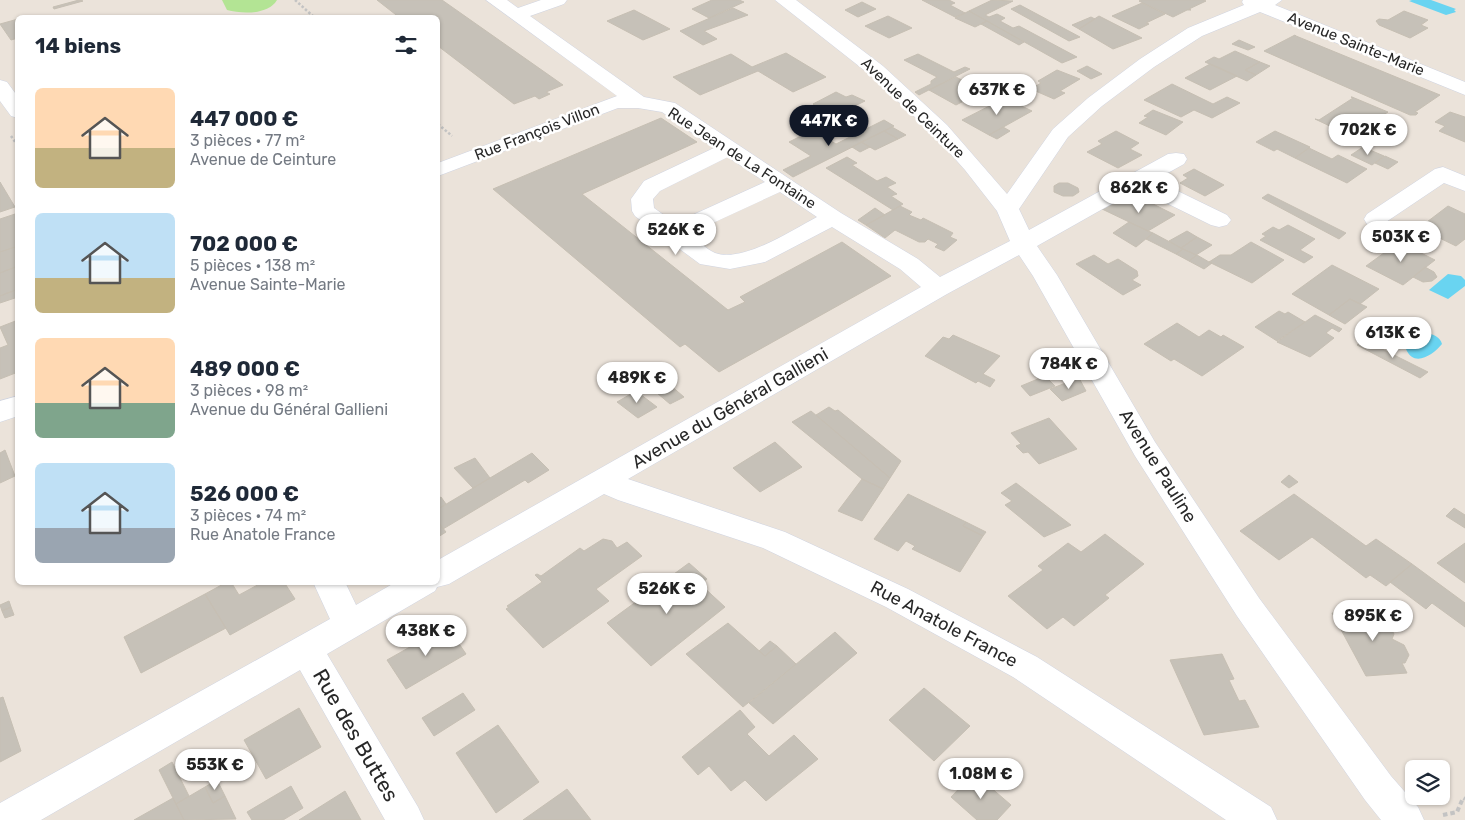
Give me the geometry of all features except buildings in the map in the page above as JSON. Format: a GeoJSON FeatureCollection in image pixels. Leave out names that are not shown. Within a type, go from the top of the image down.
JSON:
{"type":"FeatureCollection","features":[{"type":"Feature","properties":{"kind":"street","name":"Rue Jean de La Fontaine"},"geometry":{"type":"LineString","coordinates":[[495,0],[638,102],[668,107],[833,218],[909,264],[938,288]]}},
{"type":"Feature","properties":{"kind":"street"},"geometry":{"type":"LineString","coordinates":[[516,15],[558,0]]}},
{"type":"Feature","properties":{"kind":"street","name":"Avenue de Ceinture"},"geometry":{"type":"LineString","coordinates":[[784,0],[833,34],[902,93],[960,150],[1008,210]]}},
{"type":"Feature","properties":{"kind":"street"},"geometry":{"type":"LineString","coordinates":[[1008,210],[1060,133],[1096,102],[1147,63],[1195,32],[1260,2]]}},
{"type":"Feature","properties":{"kind":"street","name":"Avenue Sainte-Marie"},"geometry":{"type":"LineString","coordinates":[[1260,2],[1465,89]]}},
{"type":"Feature","properties":{"kind":"street"},"geometry":{"type":"LineString","coordinates":[[0,86],[15,108]]}},
{"type":"Feature","properties":{"kind":"street","name":"Rue François Villon"},"geometry":{"type":"LineString","coordinates":[[440,169],[616,102],[638,102]]}},
{"type":"Feature","properties":{"kind":"street"},"geometry":{"type":"LineString","coordinates":[[730,148],[652,186],[642,199],[643,211],[708,259],[730,262],[757,257],[833,218]]}},
{"type":"Feature","properties":{"kind":"street","name":"Avenue du Général Gallieni"},"geometry":{"type":"LineString","coordinates":[[440,574],[938,288],[1176,159]]}},
{"type":"Feature","properties":{"kind":"street"},"geometry":{"type":"LineString","coordinates":[[1375,220],[1444,174],[1465,184]]}},
{"type":"Feature","properties":{"kind":"street"},"geometry":{"type":"LineString","coordinates":[[1138,180],[1220,220]]}},
{"type":"Feature","properties":{"kind":"street"},"geometry":{"type":"LineString","coordinates":[[673,233],[781,183]]}},
{"type":"Feature","properties":{"kind":"street","name":"Avenue Pauline"},"geometry":{"type":"LineString","coordinates":[[1008,210],[1023,243],[1045,275],[1145,449],[1248,607],[1378,788],[1405,820]]}},
{"type":"Feature","properties":{"kind":"street"},"geometry":{"type":"LineString","coordinates":[[0,412],[15,406]]}},
{"type":"Feature","properties":{"kind":"street","name":"Rue Anatole France"},"geometry":{"type":"LineString","coordinates":[[604,481],[628,492],[774,540],[897,598],[1024,667],[1258,820]]}},
{"type":"Feature","properties":{"kind":"street"},"geometry":{"type":"LineString","coordinates":[[330,585],[349,625]]}},
{"type":"Feature","properties":{"kind":"street"},"geometry":{"type":"LineString","coordinates":[[6,820],[307,651],[419,585]]}},
{"type":"Feature","properties":{"kind":"street","name":"Rue des Buttes"},"geometry":{"type":"LineString","coordinates":[[307,651],[405,820]]}},
{"type":"Feature","properties":{"kind":"path"},"geometry":{"type":"LineString","coordinates":[[295,0],[312,15]]}},
{"type":"Feature","properties":{"kind":"green space"},"geometry":{"type":"Polygon","coordinates":[[[222,0],[277,0],[268,8],[247,13],[227,10],[222,0]]]}},
{"type":"Feature","properties":{"kind":"water"},"geometry":{"type":"Polygon","coordinates":[[[1431,0],[1456,9],[1454,10],[1456,12],[1446,15],[1409,1],[1431,0]]]}},
{"type":"Feature","properties":{"kind":"water"},"geometry":{"type":"Polygon","coordinates":[[[1448,274],[1461,276],[1465,280],[1465,286],[1448,299],[1429,290],[1448,274]]]}},
{"type":"Feature","properties":{"kind":"water"},"geometry":{"type":"Polygon","coordinates":[[[1423,334],[1435,336],[1442,344],[1424,358],[1414,358],[1409,355],[1406,349],[1423,334]]]}}]}
